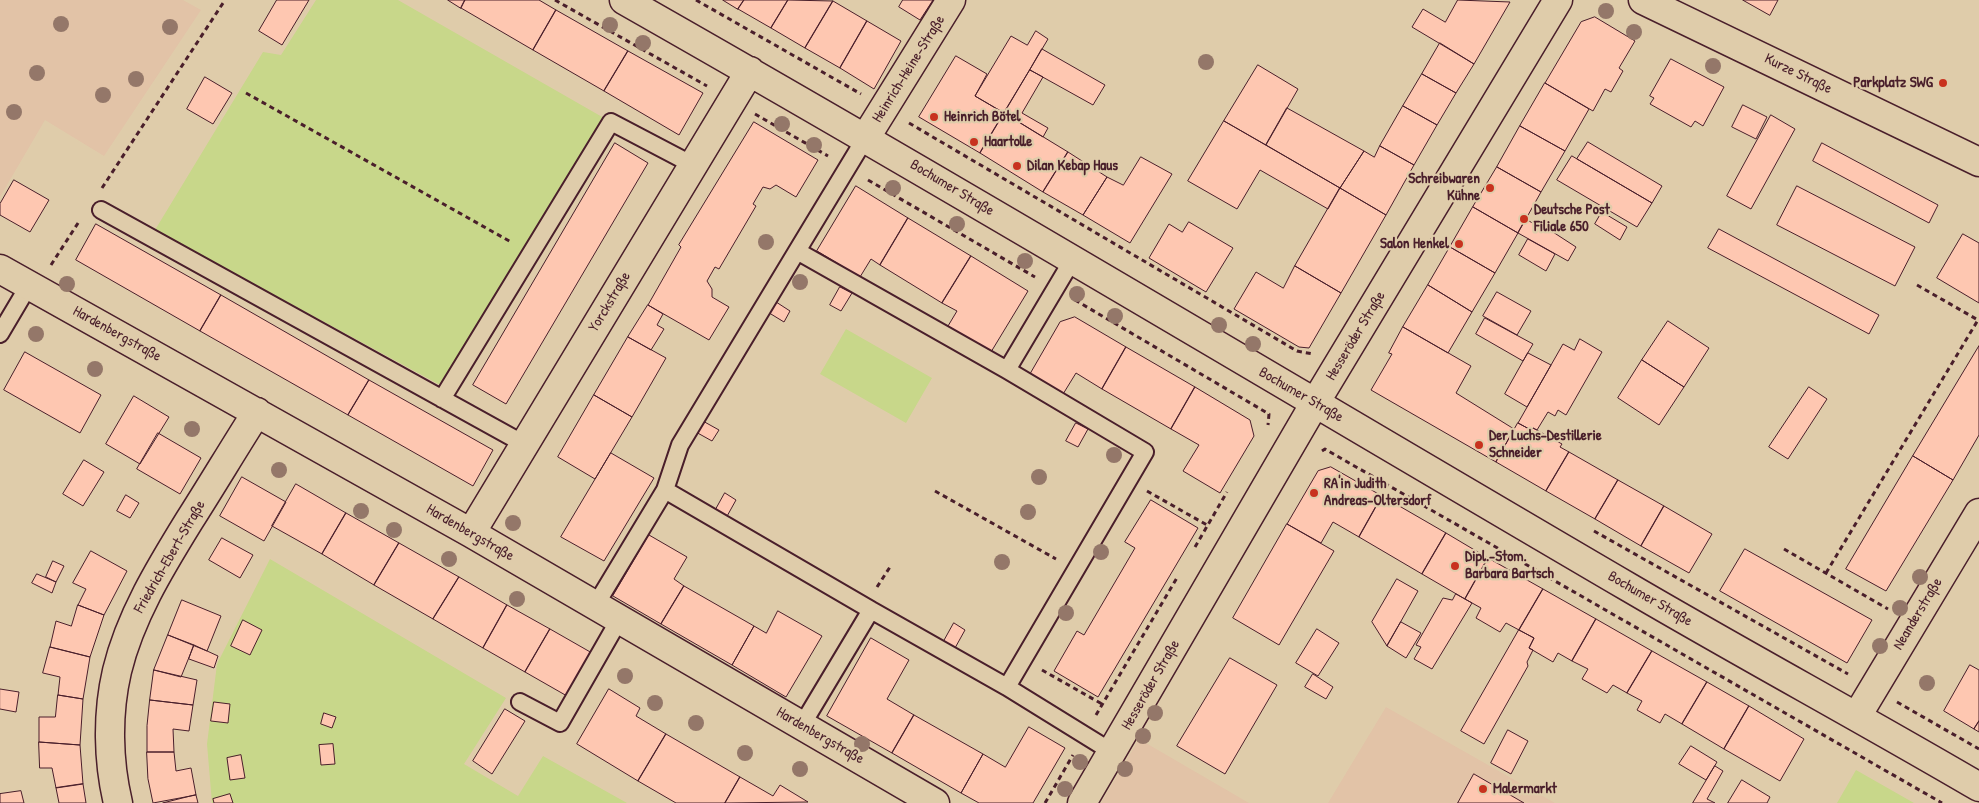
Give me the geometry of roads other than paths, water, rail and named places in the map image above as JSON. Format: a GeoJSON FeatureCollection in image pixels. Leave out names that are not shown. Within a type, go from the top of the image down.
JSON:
{"type":"FeatureCollection","features":[{"type":"Feature","properties":{"kind":"street","name":"Bochumer Straße"},"geometry":{"type":"LineString","coordinates":[[624,0],[866,137],[1677,616],[1857,716],[1979,787]]}},
{"type":"Feature","properties":{"kind":"street","name":"Heinrich-Heine-Straße"},"geometry":{"type":"LineString","coordinates":[[866,137],[951,0]]}},
{"type":"Feature","properties":{"kind":"street","name":"Hesseröder Straße"},"geometry":{"type":"LineString","coordinates":[[1082,803],[1315,403],[1558,0]]}},
{"type":"Feature","properties":{"kind":"street","name":"Kurze Straße"},"geometry":{"type":"LineString","coordinates":[[1643,0],[1979,162]]}},
{"type":"Feature","properties":{"kind":"street","name":"Yorckstraße"},"geometry":{"type":"LineString","coordinates":[[471,533],[750,71]]}},
{"type":"Feature","properties":{"kind":"street","name":"Hardenbergstraße"},"geometry":{"type":"LineString","coordinates":[[0,269],[471,533],[935,803]]}},
{"type":"Feature","properties":{"kind":"street","name":"Friedrich-Ebert-Straße"},"geometry":{"type":"LineString","coordinates":[[118,803],[112,778],[110,727],[117,672],[135,620],[156,575],[257,412]]}},
{"type":"Feature","properties":{"kind":"street","name":"Neanderstraße"},"geometry":{"type":"LineString","coordinates":[[1857,716],[1979,513]]}},
{"type":"Feature","properties":{"kind":"lane"},"geometry":{"type":"LineString","coordinates":[[442,399],[610,122],[693,165]]}},
{"type":"Feature","properties":{"kind":"lane"},"geometry":{"type":"LineString","coordinates":[[595,606],[665,490],[680,445],[866,137]]}},
{"type":"Feature","properties":{"kind":"lane"},"geometry":{"type":"LineString","coordinates":[[101,210],[524,444]]}},
{"type":"Feature","properties":{"kind":"lane"},"geometry":{"type":"LineString","coordinates":[[797,251],[1007,370],[1145,452],[1008,688]]}},
{"type":"Feature","properties":{"kind":"lane"},"geometry":{"type":"LineString","coordinates":[[1007,370],[1073,260]]}},
{"type":"Feature","properties":{"kind":"lane"},"geometry":{"type":"LineString","coordinates":[[0,334],[32,287]]}},
{"type":"Feature","properties":{"kind":"lane"},"geometry":{"type":"LineString","coordinates":[[665,490],[1008,688],[1112,752]]}},
{"type":"Feature","properties":{"kind":"lane"},"geometry":{"type":"LineString","coordinates":[[802,725],[871,610]]}},
{"type":"Feature","properties":{"kind":"lane"},"geometry":{"type":"LineString","coordinates":[[520,702],[560,722],[619,620]]}},
{"type":"Feature","properties":{"kind":"place","name":"Parkplatz SWG"},"geometry":{"type":"Point","coordinates":[1943,83]}},
{"type":"Feature","properties":{"kind":"place","name":"Heinrich Bötel"},"geometry":{"type":"Point","coordinates":[934,117]}},
{"type":"Feature","properties":{"kind":"place","name":"Haartolle"},"geometry":{"type":"Point","coordinates":[974,142]}},
{"type":"Feature","properties":{"kind":"place","name":"Dilan Kebap Haus"},"geometry":{"type":"Point","coordinates":[1017,166]}},
{"type":"Feature","properties":{"kind":"place","name":"Schreibwaren Kühne"},"geometry":{"type":"Point","coordinates":[1490,188]}},
{"type":"Feature","properties":{"kind":"place","name":"Deutsche Post Filiale 650"},"geometry":{"type":"Point","coordinates":[1524,219]}},
{"type":"Feature","properties":{"kind":"place","name":"Salon Henkel"},"geometry":{"type":"Point","coordinates":[1459,244]}},
{"type":"Feature","properties":{"kind":"place","name":"Der Luchs-Destillerie Schneider"},"geometry":{"type":"Point","coordinates":[1479,445]}},
{"type":"Feature","properties":{"kind":"place","name":"RA'in Judith Andreas-Oltersdorf"},"geometry":{"type":"Point","coordinates":[1314,493]}},
{"type":"Feature","properties":{"kind":"place","name":"Dipl.-Stom. Barbara Bartsch"},"geometry":{"type":"Point","coordinates":[1455,566]}},
{"type":"Feature","properties":{"kind":"place","name":"Malermarkt"},"geometry":{"type":"Point","coordinates":[1483,789]}}]}
